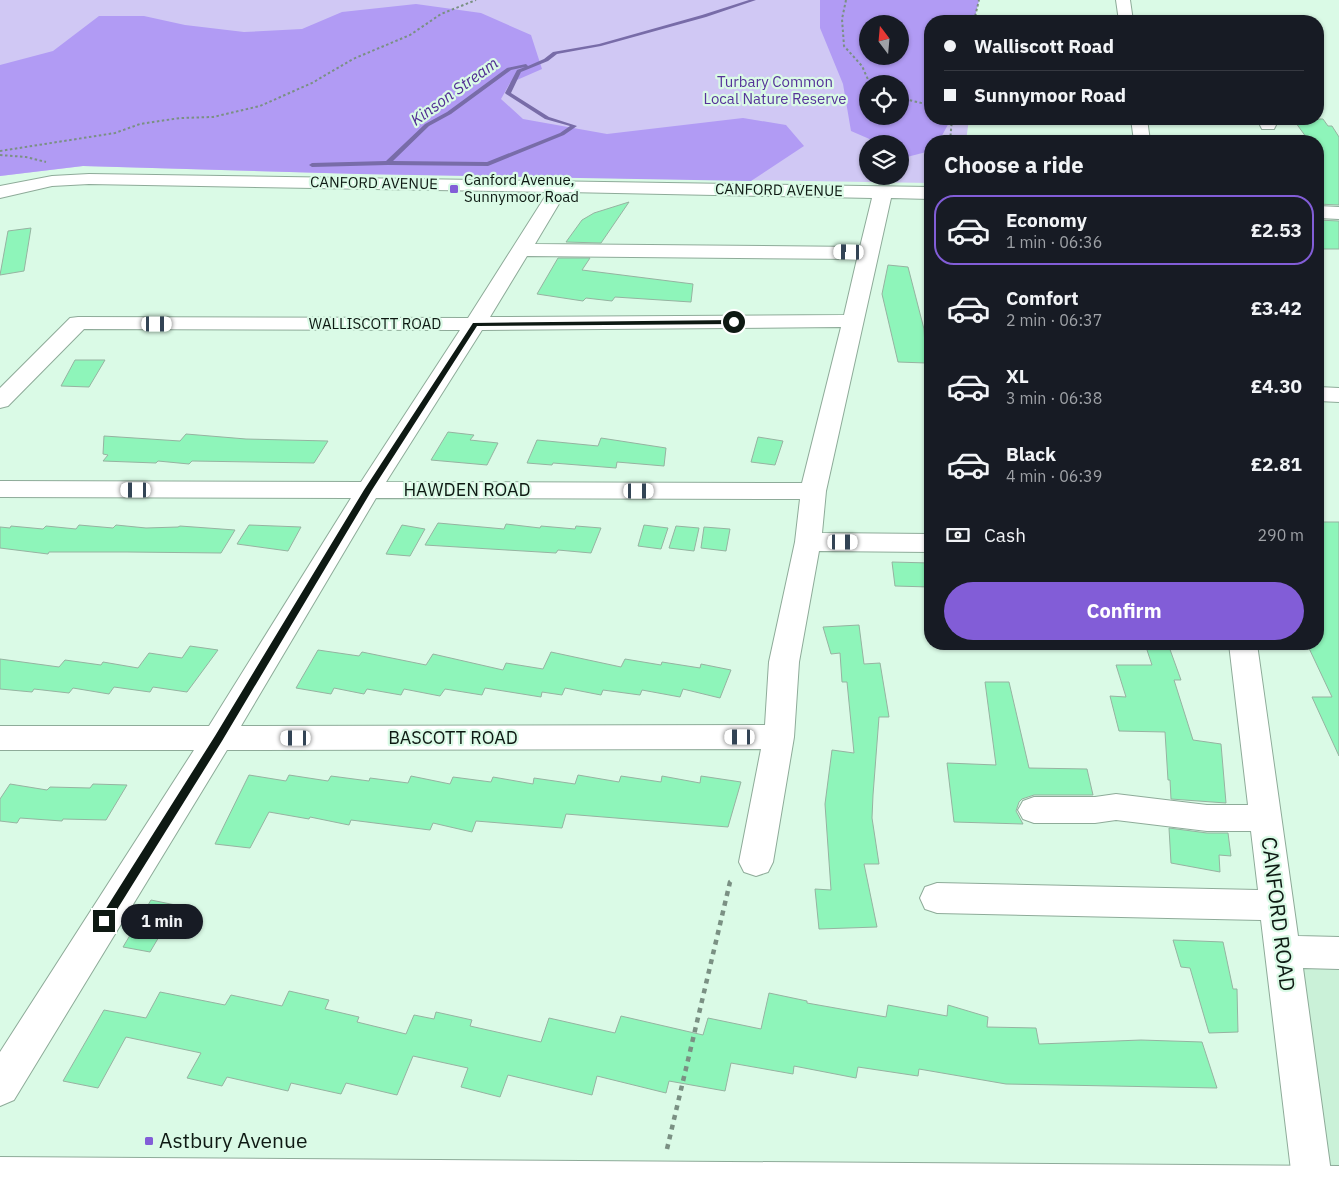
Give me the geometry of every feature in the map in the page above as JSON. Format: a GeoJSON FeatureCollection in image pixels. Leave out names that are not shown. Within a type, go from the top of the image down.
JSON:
{"type":"FeatureCollection","features":[{"type":"Feature","properties":{"kind":"street"},"geometry":{"type":"LineString","coordinates":[[1123,0],[1125,15]]}},
{"type":"Feature","properties":{"kind":"street","name":"CANFORD AVENUE"},"geometry":{"type":"LineString","coordinates":[[0,192],[52,181],[89,179],[924,193]]}},
{"type":"Feature","properties":{"kind":"street"},"geometry":{"type":"LineString","coordinates":[[0,1087],[218,738],[368,490],[561,186]]}},
{"type":"Feature","properties":{"kind":"street"},"geometry":{"type":"LineString","coordinates":[[756,862],[779,736],[784,662],[808,542],[813,491],[883,192]]}},
{"type":"Feature","properties":{"kind":"street"},"geometry":{"type":"LineString","coordinates":[[1324,212],[1339,213]]}},
{"type":"Feature","properties":{"kind":"street"},"geometry":{"type":"LineString","coordinates":[[520,250],[869,253]]}},
{"type":"Feature","properties":{"kind":"street","name":"WALLISCOTT ROAD"},"geometry":{"type":"LineString","coordinates":[[0,400],[78,323],[475,324],[853,322]]}},
{"type":"Feature","properties":{"kind":"street"},"geometry":{"type":"LineString","coordinates":[[1324,394],[1339,395]]}},
{"type":"Feature","properties":{"kind":"street","name":"HAWDEN ROAD"},"geometry":{"type":"LineString","coordinates":[[0,489],[813,491]]}},
{"type":"Feature","properties":{"kind":"street"},"geometry":{"type":"LineString","coordinates":[[808,542],[924,543]]}},
{"type":"Feature","properties":{"kind":"street","name":"CANFORD ROAD"},"geometry":{"type":"LineString","coordinates":[[1244,650],[1282,952],[1321,1186]]}},
{"type":"Feature","properties":{"kind":"street","name":"BASCOTT ROAD"},"geometry":{"type":"LineString","coordinates":[[0,738],[779,736]]}},
{"type":"Feature","properties":{"kind":"street"},"geometry":{"type":"LineString","coordinates":[[1034,810],[1095,810],[1116,807],[1207,818],[1265,817]]}},
{"type":"Feature","properties":{"kind":"street"},"geometry":{"type":"LineString","coordinates":[[937,898],[1276,905]]}},
{"type":"Feature","properties":{"kind":"street"},"geometry":{"type":"LineString","coordinates":[[1282,952],[1339,954]]}},
{"type":"Feature","properties":{"kind":"street"},"geometry":{"type":"LineString","coordinates":[[0,1177],[659,1181],[941,1185],[1321,1186]]}},
{"type":"Feature","properties":{"kind":"path"},"geometry":{"type":"LineString","coordinates":[[0,151],[115,133],[140,124],[180,118],[213,116],[260,106],[312,83],[353,59],[410,35],[441,14],[476,0]]}},
{"type":"Feature","properties":{"kind":"path"},"geometry":{"type":"LineString","coordinates":[[846,0],[842,20],[844,46],[862,66],[866,75]]}},
{"type":"Feature","properties":{"kind":"path"},"geometry":{"type":"LineString","coordinates":[[975,15],[979,0]]}},
{"type":"Feature","properties":{"kind":"path"},"geometry":{"type":"LineString","coordinates":[[909,100],[924,104]]}},
{"type":"Feature","properties":{"kind":"path"},"geometry":{"type":"LineString","coordinates":[[0,155],[26,157],[55,164],[52,181]]}},
{"type":"Feature","properties":{"kind":"path"},"geometry":{"type":"LineString","coordinates":[[659,1181],[730,882],[756,862]]}},
{"type":"Feature","properties":{"kind":"shaded area"},"geometry":{"type":"Polygon","coordinates":[[[820,0],[979,0],[975,15],[924,15],[924,125],[948,125],[942,135],[924,135],[924,153],[909,156],[909,135],[860,135],[851,131],[843,84],[820,28],[820,0]]]}},
{"type":"Feature","properties":{"kind":"shaded area"},"geometry":{"type":"Polygon","coordinates":[[[416,4],[481,13],[531,35],[542,69],[510,83],[501,99],[523,119],[607,134],[743,118],[786,125],[804,146],[751,181],[360,174],[83,166],[0,176],[0,65],[53,51],[99,16],[144,16],[185,25],[244,32],[302,29],[342,12],[416,4]]]}},
{"type":"Feature","properties":{"kind":"shaded area"},"geometry":{"type":"Polygon","coordinates":[[[1282,952],[1339,953],[1339,1187],[1313,1187],[1282,952]]]}},
{"type":"Feature","properties":{"kind":"green space","name":"Turbary Common Local Nature Reserve"},"geometry":{"type":"Polygon","coordinates":[[[0,0],[979,0],[975,15],[924,15],[924,125],[968,125],[967,135],[924,135],[924,183],[909,183],[909,135],[859,135],[859,182],[360,174],[83,166],[0,176],[0,0]]]}},
{"type":"Feature","properties":{"kind":"building"},"geometry":{"type":"Polygon","coordinates":[[[1324,120],[1328,126],[1332,126],[1339,137],[1339,205],[1324,204],[1324,135],[1305,135],[1297,125],[1324,125],[1324,120]]]}},
{"type":"Feature","properties":{"kind":"building"},"geometry":{"type":"Polygon","coordinates":[[[629,202],[601,243],[566,242],[582,220],[594,213],[629,202]]]}},
{"type":"Feature","properties":{"kind":"building"},"geometry":{"type":"Polygon","coordinates":[[[1324,220],[1339,221],[1339,249],[1324,249],[1324,220]]]}},
{"type":"Feature","properties":{"kind":"building"},"geometry":{"type":"Polygon","coordinates":[[[31,228],[24,271],[0,275],[8,231],[31,228]]]}},
{"type":"Feature","properties":{"kind":"building"},"geometry":{"type":"Polygon","coordinates":[[[558,258],[590,258],[582,270],[693,284],[691,302],[615,297],[612,301],[586,298],[583,301],[537,294],[558,258]]]}},
{"type":"Feature","properties":{"kind":"building"},"geometry":{"type":"Polygon","coordinates":[[[888,265],[908,267],[924,329],[924,363],[898,362],[882,294],[888,265]]]}},
{"type":"Feature","properties":{"kind":"building"},"geometry":{"type":"Polygon","coordinates":[[[75,360],[105,360],[89,387],[61,386],[75,360]]]}},
{"type":"Feature","properties":{"kind":"building"},"geometry":{"type":"Polygon","coordinates":[[[448,432],[474,435],[470,440],[498,443],[487,465],[431,460],[448,432]]]}},
{"type":"Feature","properties":{"kind":"building"},"geometry":{"type":"Polygon","coordinates":[[[186,434],[246,439],[328,441],[314,463],[192,461],[189,464],[158,461],[156,463],[103,461],[108,455],[103,454],[104,436],[180,441],[186,434]]]}},
{"type":"Feature","properties":{"kind":"building"},"geometry":{"type":"Polygon","coordinates":[[[758,437],[783,441],[775,465],[751,462],[758,437]]]}},
{"type":"Feature","properties":{"kind":"building"},"geometry":{"type":"Polygon","coordinates":[[[601,438],[666,448],[664,466],[617,462],[616,468],[527,463],[537,440],[598,446],[601,438]]]}},
{"type":"Feature","properties":{"kind":"building"},"geometry":{"type":"Polygon","coordinates":[[[1324,522],[1339,522],[1339,756],[1312,697],[1332,697],[1310,650],[1324,650],[1324,522]]]}},
{"type":"Feature","properties":{"kind":"building"},"geometry":{"type":"Polygon","coordinates":[[[438,523],[504,529],[506,524],[540,528],[541,526],[575,529],[576,526],[601,528],[591,553],[558,550],[556,553],[425,545],[438,523]]]}},
{"type":"Feature","properties":{"kind":"building"},"geometry":{"type":"Polygon","coordinates":[[[79,525],[113,528],[116,525],[146,528],[180,526],[235,530],[221,553],[49,552],[48,554],[0,548],[0,527],[10,528],[11,526],[43,529],[46,526],[76,529],[79,525]]]}},
{"type":"Feature","properties":{"kind":"building"},"geometry":{"type":"Polygon","coordinates":[[[249,525],[301,527],[288,551],[237,544],[249,525]]]}},
{"type":"Feature","properties":{"kind":"building"},"geometry":{"type":"Polygon","coordinates":[[[402,525],[425,529],[410,556],[386,554],[402,525]]]}},
{"type":"Feature","properties":{"kind":"building"},"geometry":{"type":"Polygon","coordinates":[[[644,525],[668,528],[661,549],[638,546],[644,525]]]}},
{"type":"Feature","properties":{"kind":"building"},"geometry":{"type":"Polygon","coordinates":[[[676,526],[699,528],[694,551],[669,548],[676,526]]]}},
{"type":"Feature","properties":{"kind":"building"},"geometry":{"type":"Polygon","coordinates":[[[704,527],[730,529],[726,551],[701,548],[704,527]]]}},
{"type":"Feature","properties":{"kind":"building"},"geometry":{"type":"Polygon","coordinates":[[[892,562],[924,563],[924,587],[895,586],[892,562]]]}},
{"type":"Feature","properties":{"kind":"building"},"geometry":{"type":"Polygon","coordinates":[[[859,625],[864,664],[880,663],[889,717],[879,717],[873,795],[872,818],[879,864],[864,864],[877,927],[819,929],[815,889],[831,890],[825,804],[832,750],[854,753],[847,682],[842,682],[840,653],[831,654],[823,627],[859,625]]]}},
{"type":"Feature","properties":{"kind":"building"},"geometry":{"type":"Polygon","coordinates":[[[190,646],[218,650],[187,692],[153,687],[150,692],[114,687],[109,694],[73,688],[69,693],[34,689],[32,692],[0,689],[0,659],[59,667],[65,660],[101,665],[103,662],[138,668],[149,653],[182,658],[190,646]]]}},
{"type":"Feature","properties":{"kind":"building"},"geometry":{"type":"Polygon","coordinates":[[[318,650],[359,656],[362,652],[426,665],[433,654],[503,670],[506,663],[543,669],[551,652],[621,667],[625,659],[661,665],[662,662],[700,668],[701,664],[731,670],[720,698],[683,689],[680,697],[642,690],[640,695],[603,690],[601,695],[565,688],[562,695],[542,692],[541,697],[485,688],[482,695],[445,689],[440,696],[404,689],[401,695],[367,689],[364,694],[334,688],[331,694],[296,688],[318,650]]]}},
{"type":"Feature","properties":{"kind":"building"},"geometry":{"type":"Polygon","coordinates":[[[1147,650],[1170,650],[1181,680],[1174,680],[1193,740],[1221,744],[1226,803],[1171,799],[1165,732],[1119,731],[1110,696],[1126,697],[1116,665],[1152,665],[1147,650]]]}},
{"type":"Feature","properties":{"kind":"building"},"geometry":{"type":"Polygon","coordinates":[[[985,682],[1009,682],[1029,768],[1087,769],[1093,795],[1034,795],[1022,799],[1016,811],[1023,824],[954,822],[947,763],[996,765],[985,682]]]}},
{"type":"Feature","properties":{"kind":"building"},"geometry":{"type":"Polygon","coordinates":[[[249,775],[286,781],[289,775],[328,781],[331,776],[369,781],[370,778],[408,783],[411,776],[450,784],[453,777],[491,782],[493,777],[533,784],[534,778],[575,784],[578,775],[619,782],[621,776],[661,782],[662,776],[700,783],[701,776],[741,782],[728,827],[566,814],[562,828],[476,821],[472,832],[433,823],[430,830],[351,820],[349,825],[310,817],[309,819],[269,812],[250,848],[215,844],[249,775]]]}},
{"type":"Feature","properties":{"kind":"building"},"geometry":{"type":"Polygon","coordinates":[[[10,784],[47,790],[50,787],[90,788],[93,784],[127,785],[106,820],[63,819],[62,821],[20,818],[17,823],[0,821],[0,799],[10,784]]]}},
{"type":"Feature","properties":{"kind":"building"},"geometry":{"type":"Polygon","coordinates":[[[1169,828],[1207,833],[1228,833],[1231,856],[1219,855],[1220,872],[1171,863],[1169,828]]]}},
{"type":"Feature","properties":{"kind":"building"},"geometry":{"type":"Polygon","coordinates":[[[151,900],[190,908],[176,932],[163,930],[150,952],[123,947],[151,900]]]}},
{"type":"Feature","properties":{"kind":"building"},"geometry":{"type":"Polygon","coordinates":[[[1173,940],[1223,942],[1233,989],[1237,989],[1238,1032],[1209,1033],[1190,968],[1181,967],[1173,940]]]}},
{"type":"Feature","properties":{"kind":"building"},"geometry":{"type":"Polygon","coordinates":[[[289,991],[329,1000],[325,1009],[359,1017],[357,1022],[406,1034],[414,1015],[434,1019],[436,1012],[472,1020],[470,1026],[541,1042],[549,1018],[615,1033],[621,1016],[703,1035],[708,1018],[761,1029],[769,993],[807,1001],[807,1003],[886,1017],[888,1005],[947,1016],[948,1005],[988,1017],[987,1027],[1036,1028],[1039,1044],[1141,1040],[1202,1042],[1217,1088],[1006,1084],[919,1069],[918,1076],[858,1067],[856,1078],[794,1066],[793,1074],[731,1063],[725,1091],[669,1081],[666,1093],[597,1076],[592,1095],[508,1075],[500,1097],[461,1087],[468,1068],[413,1056],[397,1095],[346,1083],[341,1094],[291,1083],[288,1091],[227,1077],[222,1086],[187,1078],[201,1053],[126,1037],[98,1088],[63,1081],[104,1010],[146,1018],[160,992],[225,1005],[231,995],[282,1006],[289,991]]]}},
{"type":"Feature","properties":{"kind":"waterway","name":"Kinson Stream"},"geometry":{"type":"LineString","coordinates":[[388,163],[488,164],[562,134],[574,126],[547,118],[508,93],[519,71],[546,60],[555,53],[599,45],[754,0]]}},
{"type":"Feature","properties":{"kind":"waterway","name":"Kinson Stream"},"geometry":{"type":"LineString","coordinates":[[388,163],[427,125],[449,113],[509,69],[526,65]]}},
{"type":"Feature","properties":{"kind":"waterway","name":"Kinson Stream"},"geometry":{"type":"LineString","coordinates":[[312,165],[388,163]]}},
{"type":"Feature","properties":{"kind":"place","name":"Canford Avenue, Sunnymoor Road"},"geometry":{"type":"Point","coordinates":[454,189]}},
{"type":"Feature","properties":{"kind":"place","name":"Astbury Avenue"},"geometry":{"type":"Point","coordinates":[149,1141]}},
{"type":"Feature","properties":{"kind":"route"},"geometry":{"type":"LineString","coordinates":[[104,921],[218,738],[368,490],[475,324],[734,322]]}}]}
